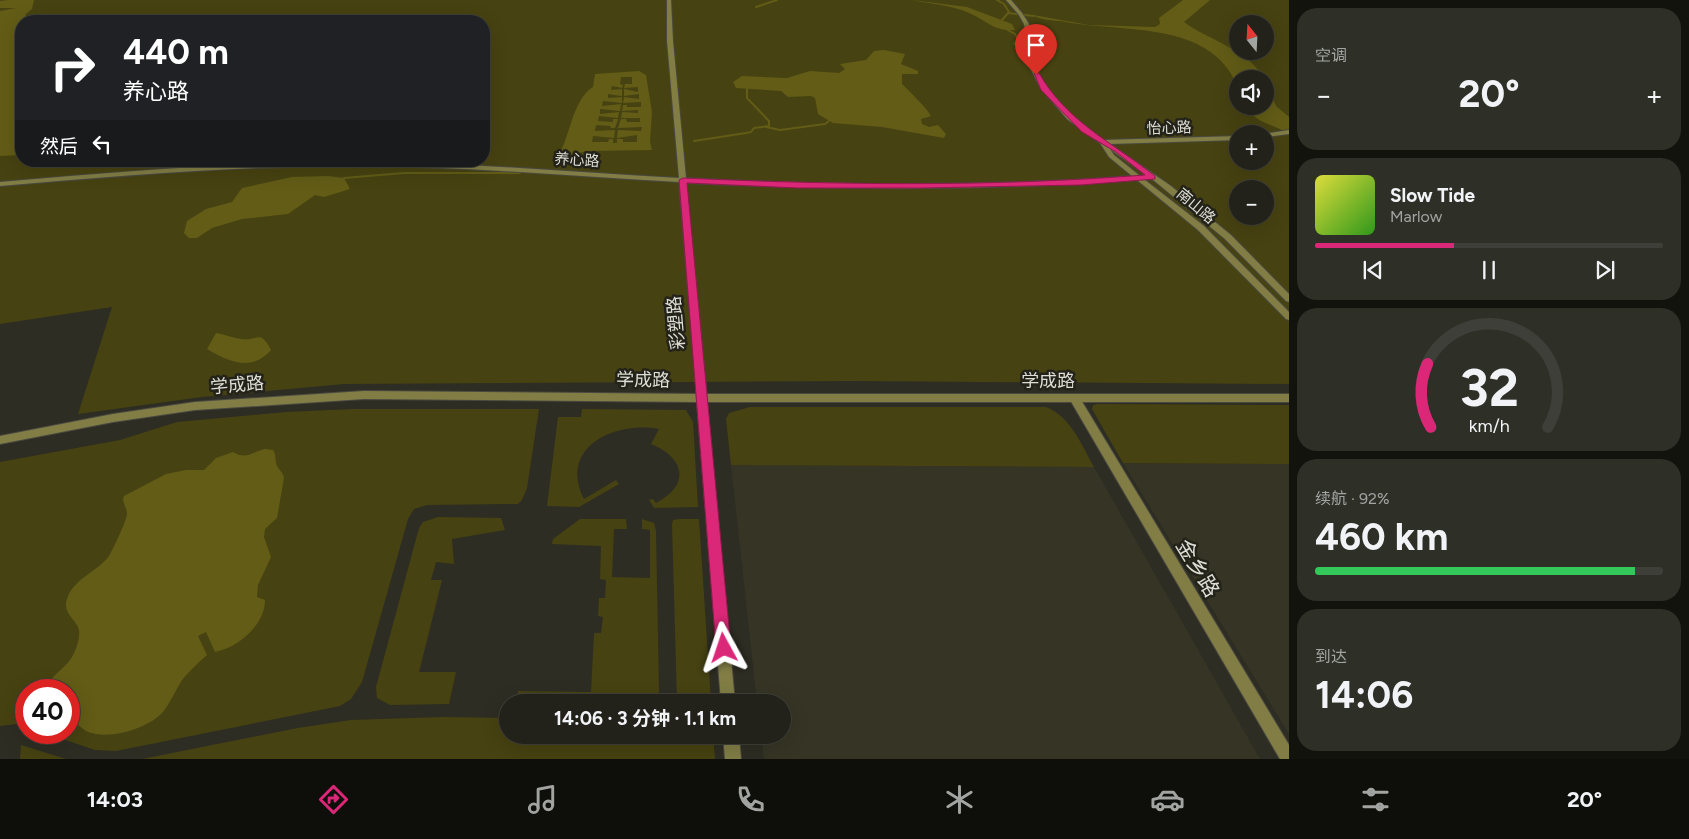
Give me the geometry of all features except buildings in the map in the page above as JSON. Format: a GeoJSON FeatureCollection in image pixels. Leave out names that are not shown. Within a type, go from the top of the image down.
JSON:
{"type":"FeatureCollection","features":[{"type":"Feature","properties":{"kind":"street","name":"彩塑路"},"geometry":{"type":"LineString","coordinates":[[669,0],[670,48],[727,694]]}},
{"type":"Feature","properties":{"kind":"street","name":"南山路"},"geometry":{"type":"LineString","coordinates":[[1008,0],[1022,14],[1029,30],[1030,61],[1043,89],[1083,129],[1118,151],[1228,237],[1289,299]]}},
{"type":"Feature","properties":{"kind":"street","name":"怡心路"},"geometry":{"type":"LineString","coordinates":[[1102,142],[1229,138]]}},
{"type":"Feature","properties":{"kind":"street","name":"南山路"},"geometry":{"type":"LineString","coordinates":[[1102,142],[1111,156],[1201,228],[1289,317]]}},
{"type":"Feature","properties":{"kind":"street","name":"养心路"},"geometry":{"type":"LineString","coordinates":[[0,184],[119,174],[281,167]]}},
{"type":"Feature","properties":{"kind":"street","name":"养心路"},"geometry":{"type":"LineString","coordinates":[[466,167],[798,186],[1081,183],[1152,177]]}},
{"type":"Feature","properties":{"kind":"street","name":"学成路"},"geometry":{"type":"LineString","coordinates":[[0,440],[122,417],[195,406],[364,394],[702,398],[1289,398]]}},
{"type":"Feature","properties":{"kind":"street","name":"金乡路"},"geometry":{"type":"LineString","coordinates":[[1074,398],[1289,759]]}},
{"type":"Feature","properties":{"kind":"street"},"geometry":{"type":"LineString","coordinates":[[732,744],[733,759]]}},
{"type":"Feature","properties":{"kind":"shaded area"},"geometry":{"type":"Polygon","coordinates":[[[0,0],[1289,0],[1289,384],[853,381],[344,384],[202,397],[78,414],[112,307],[0,324],[0,0]]]}},
{"type":"Feature","properties":{"kind":"shaded area"},"geometry":{"type":"Polygon","coordinates":[[[34,0],[32,9],[26,15],[15,15],[15,155],[0,156],[0,11],[16,8],[0,8],[0,1],[34,0]]]}},
{"type":"Feature","properties":{"kind":"shaded area"},"geometry":{"type":"Polygon","coordinates":[[[912,0],[967,7],[1012,24],[1015,30],[995,27],[962,10],[912,0]]]}},
{"type":"Feature","properties":{"kind":"shaded area"},"geometry":{"type":"Polygon","coordinates":[[[1183,0],[1210,0],[1184,22],[1229,47],[1229,60],[1249,60],[1259,70],[1229,70],[1229,72],[1224,64],[1207,49],[1186,39],[1163,33],[1089,25],[1155,27],[1160,24],[1159,18],[1183,0]]]}},
{"type":"Feature","properties":{"kind":"shaded area"},"geometry":{"type":"Polygon","coordinates":[[[1033,15],[1089,25],[1044,19],[1033,15]]]}},
{"type":"Feature","properties":{"kind":"shaded area"},"geometry":{"type":"Polygon","coordinates":[[[884,50],[905,54],[901,64],[918,71],[918,74],[902,74],[902,84],[931,116],[921,119],[922,124],[929,127],[938,125],[946,134],[944,138],[882,127],[833,123],[818,114],[815,98],[811,96],[788,97],[781,91],[736,88],[733,82],[742,76],[787,78],[810,71],[839,73],[845,69],[840,64],[866,60],[874,51],[884,50]]]}},
{"type":"Feature","properties":{"kind":"shaded area"},"geometry":{"type":"Polygon","coordinates":[[[639,71],[646,75],[652,112],[650,142],[652,150],[589,151],[553,158],[562,148],[582,98],[593,87],[595,74],[639,71]],[[621,77],[620,84],[623,85],[622,88],[612,86],[611,90],[622,89],[622,96],[608,94],[608,98],[622,97],[622,103],[603,101],[602,106],[621,104],[620,111],[600,109],[600,114],[619,112],[618,118],[599,116],[598,121],[613,122],[613,119],[618,119],[615,128],[596,125],[595,131],[615,130],[614,138],[593,136],[592,142],[608,142],[609,139],[613,139],[613,143],[617,143],[617,139],[623,139],[623,142],[637,142],[637,135],[617,138],[618,130],[641,131],[642,127],[618,128],[621,119],[626,119],[627,122],[640,122],[640,118],[621,118],[622,112],[638,113],[638,110],[622,111],[623,105],[627,105],[627,107],[641,107],[641,102],[623,103],[624,97],[639,99],[639,94],[624,96],[624,89],[638,92],[638,87],[624,88],[625,84],[632,84],[632,77],[621,77]]]}},
{"type":"Feature","properties":{"kind":"shaded area"},"geometry":{"type":"Polygon","coordinates":[[[1274,101],[1276,106],[1289,117],[1289,133],[1274,125],[1261,121],[1252,115],[1274,115],[1274,101]]]}},
{"type":"Feature","properties":{"kind":"shaded area"},"geometry":{"type":"Polygon","coordinates":[[[328,176],[344,178],[350,189],[324,197],[315,195],[288,214],[242,219],[212,228],[197,238],[189,238],[184,233],[187,221],[206,209],[232,202],[242,188],[292,177],[328,176]]]}},
{"type":"Feature","properties":{"kind":"shaded area"},"geometry":{"type":"Polygon","coordinates":[[[216,333],[241,339],[258,337],[264,340],[271,350],[264,357],[256,361],[240,363],[232,361],[207,349],[216,333]]]}},
{"type":"Feature","properties":{"kind":"shaded area"},"geometry":{"type":"Polygon","coordinates":[[[1093,405],[1289,405],[1289,464],[1123,463],[1092,409],[1093,405]]]}},
{"type":"Feature","properties":{"kind":"shaded area"},"geometry":{"type":"Polygon","coordinates":[[[750,407],[1046,407],[1069,424],[1094,467],[731,465],[726,419],[729,413],[750,407]]]}},
{"type":"Feature","properties":{"kind":"shaded area"},"geometry":{"type":"Polygon","coordinates":[[[354,409],[539,409],[527,488],[522,500],[518,504],[427,505],[414,509],[408,519],[362,682],[351,699],[340,706],[116,751],[95,750],[77,744],[80,744],[80,679],[15,679],[15,724],[0,726],[0,462],[120,440],[177,422],[286,412],[354,409]]]}},
{"type":"Feature","properties":{"kind":"shaded area"},"geometry":{"type":"Polygon","coordinates":[[[582,409],[686,410],[693,422],[698,507],[654,508],[649,500],[653,499],[656,503],[667,496],[675,488],[679,480],[679,472],[677,464],[671,457],[651,444],[659,429],[642,428],[625,429],[609,434],[595,442],[585,452],[579,465],[578,481],[584,499],[616,480],[619,484],[579,507],[547,506],[558,417],[581,417],[582,409]]]}},
{"type":"Feature","properties":{"kind":"shaded area"},"geometry":{"type":"Polygon","coordinates":[[[265,449],[273,450],[277,465],[284,478],[277,518],[265,529],[264,537],[271,557],[258,585],[257,597],[265,600],[260,618],[249,634],[224,650],[215,652],[206,632],[198,636],[207,655],[182,680],[170,702],[155,719],[137,728],[115,734],[95,734],[86,731],[80,727],[80,679],[52,679],[68,663],[78,642],[79,630],[66,608],[67,599],[74,586],[109,556],[127,514],[123,500],[124,496],[166,474],[186,470],[204,470],[216,458],[233,452],[249,455],[265,449]]]}},
{"type":"Feature","properties":{"kind":"shaded area"},"geometry":{"type":"Polygon","coordinates":[[[1123,463],[1289,464],[1289,734],[1123,463]]]}},
{"type":"Feature","properties":{"kind":"shaded area"},"geometry":{"type":"Polygon","coordinates":[[[731,465],[1094,467],[1260,759],[764,759],[762,744],[791,744],[791,694],[756,694],[731,465]]]}},
{"type":"Feature","properties":{"kind":"shaded area"},"geometry":{"type":"Polygon","coordinates":[[[438,517],[501,518],[505,530],[452,539],[454,564],[436,562],[431,580],[442,580],[419,672],[456,672],[449,704],[390,705],[377,698],[376,687],[419,528],[423,522],[438,517]]]}},
{"type":"Feature","properties":{"kind":"shaded area"},"geometry":{"type":"Polygon","coordinates":[[[580,519],[626,519],[627,529],[614,529],[612,577],[650,578],[650,530],[642,529],[642,519],[654,523],[656,531],[658,694],[518,694],[518,691],[591,692],[594,633],[601,633],[603,617],[598,616],[599,598],[605,598],[606,580],[600,579],[601,546],[552,544],[553,539],[580,519]]]}},
{"type":"Feature","properties":{"kind":"shaded area"},"geometry":{"type":"Polygon","coordinates":[[[699,519],[710,694],[677,694],[673,520],[699,519]]]}},
{"type":"Feature","properties":{"kind":"shaded area"},"geometry":{"type":"Polygon","coordinates":[[[443,717],[499,718],[499,744],[714,744],[715,759],[142,759],[298,728],[351,720],[443,717]]]}},
{"type":"Feature","properties":{"kind":"shaded area"},"geometry":{"type":"Polygon","coordinates":[[[21,745],[66,759],[20,759],[21,745]]]}},
{"type":"Feature","properties":{"kind":"waterway"},"geometry":{"type":"LineString","coordinates":[[756,7],[777,0]]}},
{"type":"Feature","properties":{"kind":"waterway"},"geometry":{"type":"LineString","coordinates":[[997,0],[1004,4],[1008,13]]}},
{"type":"Feature","properties":{"kind":"waterway"},"geometry":{"type":"LineString","coordinates":[[1001,21],[1008,13]]}},
{"type":"Feature","properties":{"kind":"waterway"},"geometry":{"type":"LineString","coordinates":[[1008,13],[1034,16]]}},
{"type":"Feature","properties":{"kind":"waterway"},"geometry":{"type":"LineString","coordinates":[[1006,29],[1015,34],[1018,39],[1014,44]]}},
{"type":"Feature","properties":{"kind":"waterway"},"geometry":{"type":"LineString","coordinates":[[694,141],[746,133],[751,132],[754,128],[769,126],[769,121],[747,98],[747,88]]}},
{"type":"Feature","properties":{"kind":"waterway"},"geometry":{"type":"LineString","coordinates":[[766,127],[780,130],[825,124],[829,121]]}},
{"type":"Feature","properties":{"kind":"waterway"},"geometry":{"type":"LineString","coordinates":[[344,178],[404,173],[520,173]]}},
{"type":"Feature","properties":{"kind":"route"},"geometry":{"type":"LineString","coordinates":[[724,648],[683,180],[798,186],[922,186],[1081,183],[1152,177],[1118,151],[1085,131],[1043,89],[1036,75]]}}]}
